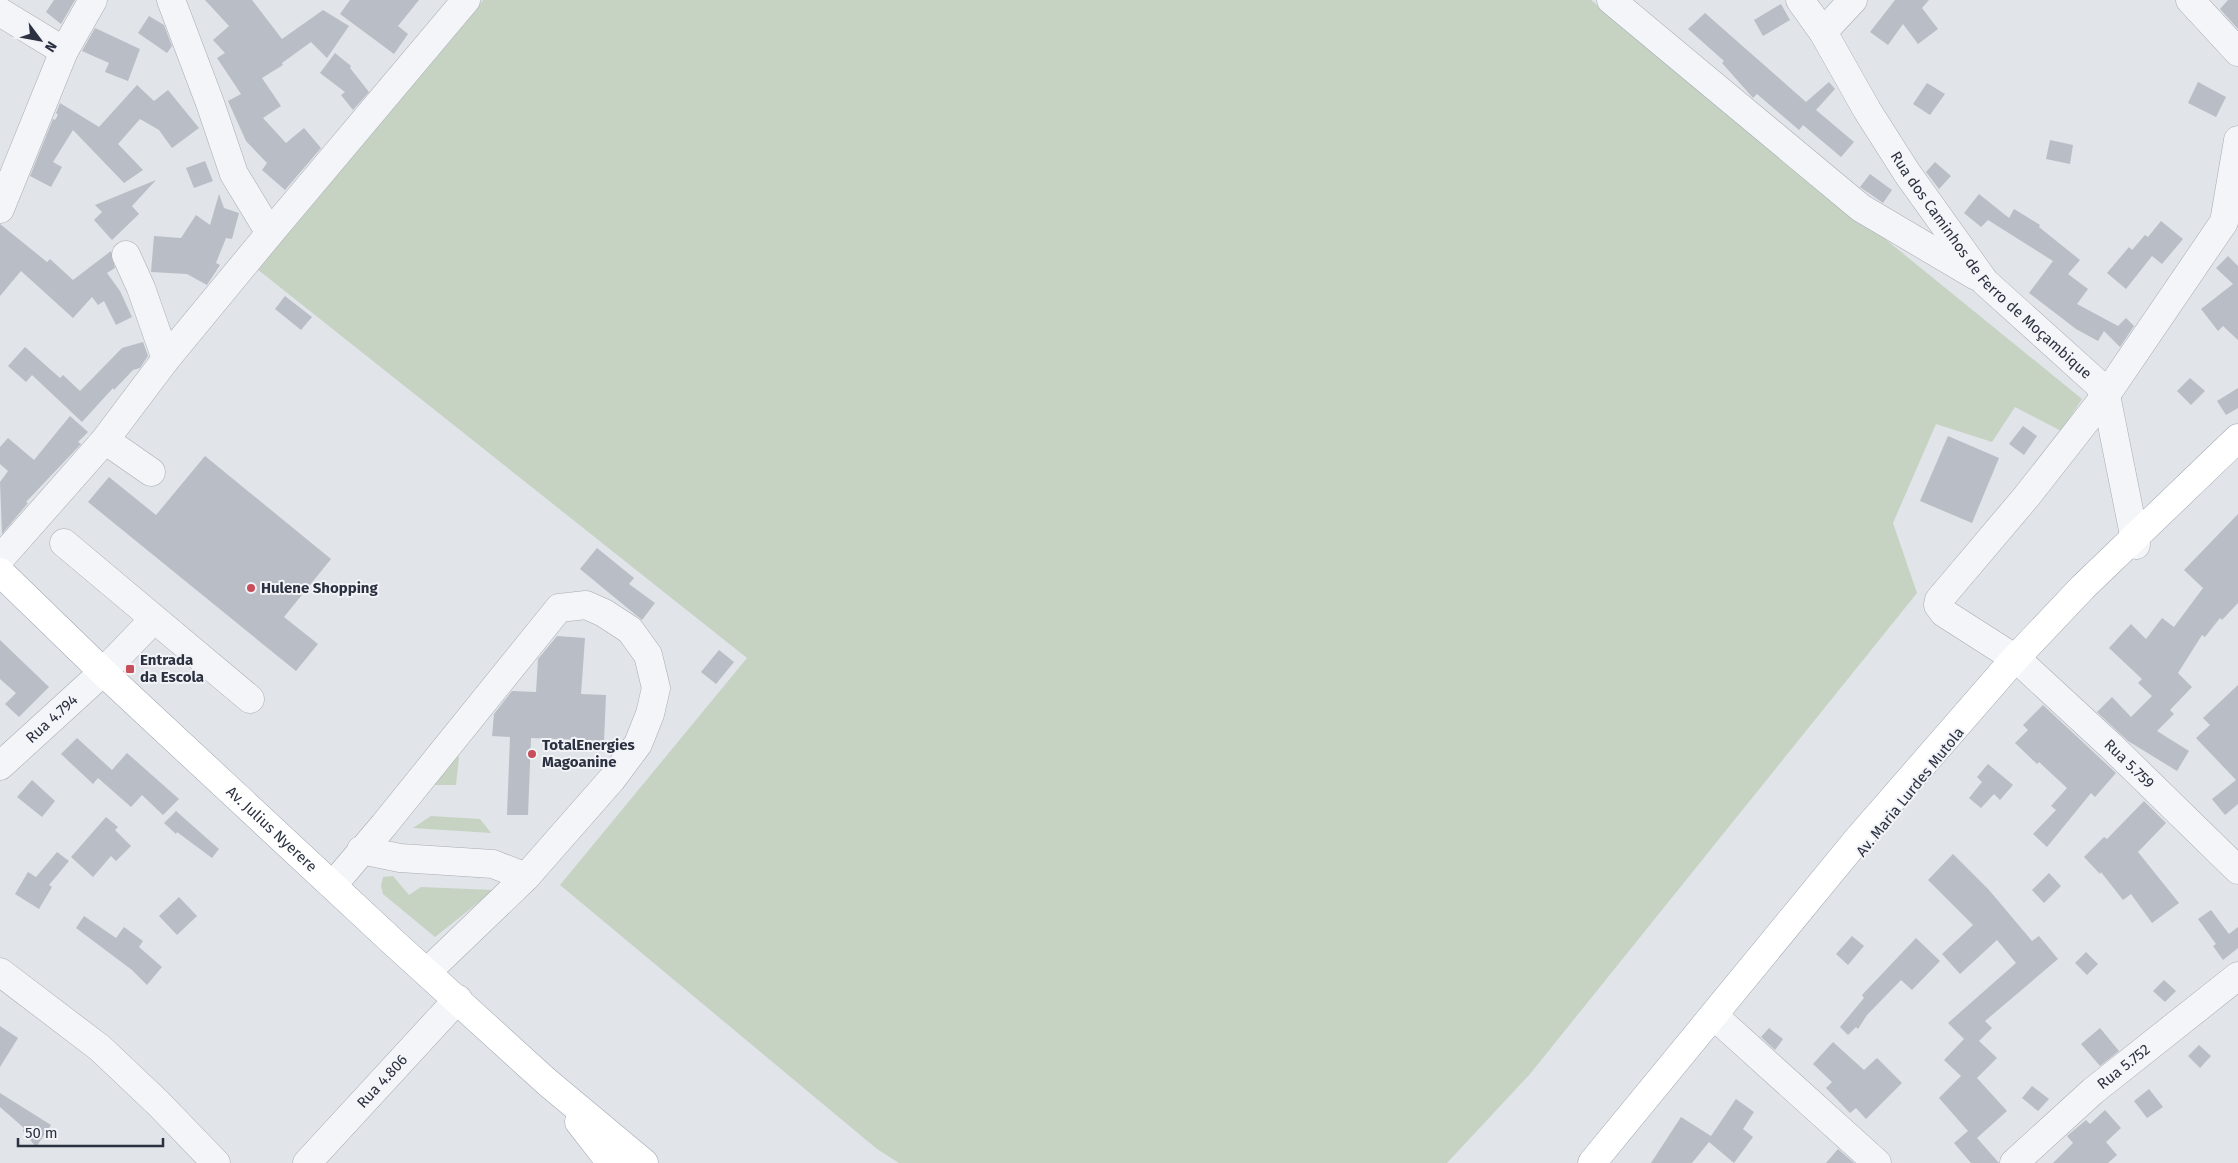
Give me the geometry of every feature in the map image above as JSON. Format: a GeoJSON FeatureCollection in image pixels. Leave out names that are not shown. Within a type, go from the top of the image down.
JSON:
{"type":"FeatureCollection","features":[{"type":"Feature","properties":{"kind":"main road"},"geometry":{"type":"LineString","coordinates":[[1592,1163],[1858,840],[2011,663],[2083,587],[2238,438]]}},
{"type":"Feature","properties":{"kind":"main road","name":"Av. Maria Lurdes Mutola"},"geometry":{"type":"LineString","coordinates":[[1608,1163],[2019,661],[2238,444]]}},
{"type":"Feature","properties":{"kind":"main road","name":"Av. Julius Nyerere"},"geometry":{"type":"LineString","coordinates":[[0,572],[103,672],[426,972],[458,999],[547,1082],[644,1163]]}},
{"type":"Feature","properties":{"kind":"main road","name":"Av. Julius Nyerere"},"geometry":{"type":"LineString","coordinates":[[547,1082],[611,1163]]}},
{"type":"Feature","properties":{"kind":"street"},"geometry":{"type":"LineString","coordinates":[[0,209],[64,51],[93,0]]}},
{"type":"Feature","properties":{"kind":"street"},"geometry":{"type":"LineString","coordinates":[[171,0],[210,103],[234,174],[270,232]]}},
{"type":"Feature","properties":{"kind":"street"},"geometry":{"type":"LineString","coordinates":[[0,559],[104,440],[166,359],[270,232],[466,0]]}},
{"type":"Feature","properties":{"kind":"street"},"geometry":{"type":"LineString","coordinates":[[1612,0],[1861,208],[1985,282]]}},
{"type":"Feature","properties":{"kind":"street","name":"Rua dos Caminhos de Ferro de Moçambique"},"geometry":{"type":"LineString","coordinates":[[1800,0],[1823,32],[1867,110],[1907,174],[1985,282],[2097,383],[2106,395],[2136,545]]}},
{"type":"Feature","properties":{"kind":"street"},"geometry":{"type":"LineString","coordinates":[[1823,32],[1853,0]]}},
{"type":"Feature","properties":{"kind":"street"},"geometry":{"type":"LineString","coordinates":[[2190,0],[2238,52]]}},
{"type":"Feature","properties":{"kind":"street"},"geometry":{"type":"LineString","coordinates":[[0,12],[64,51]]}},
{"type":"Feature","properties":{"kind":"street"},"geometry":{"type":"LineString","coordinates":[[2106,395],[2231,229],[2238,140]]}},
{"type":"Feature","properties":{"kind":"street"},"geometry":{"type":"LineString","coordinates":[[126,255],[141,288],[166,359]]}},
{"type":"Feature","properties":{"kind":"street","name":"Rua 5.759"},"geometry":{"type":"LineString","coordinates":[[2106,395],[2027,496],[1939,600],[1938,605],[1944,613],[2019,661],[2111,746],[2238,870]]}},
{"type":"Feature","properties":{"kind":"street"},"geometry":{"type":"LineString","coordinates":[[104,440],[152,472]]}},
{"type":"Feature","properties":{"kind":"street"},"geometry":{"type":"LineString","coordinates":[[64,543],[250,699]]}},
{"type":"Feature","properties":{"kind":"street"},"geometry":{"type":"LineString","coordinates":[[333,884],[384,825],[559,608],[586,605],[604,613],[630,630],[648,655],[656,688],[650,714],[638,744],[612,779],[526,877],[426,972]]}},
{"type":"Feature","properties":{"kind":"street","name":"Rua 4.794"},"geometry":{"type":"LineString","coordinates":[[0,766],[103,672],[154,618]]}},
{"type":"Feature","properties":{"kind":"street"},"geometry":{"type":"LineString","coordinates":[[361,850],[400,858],[493,864],[526,877]]}},
{"type":"Feature","properties":{"kind":"street"},"geometry":{"type":"LineString","coordinates":[[0,972],[100,1048],[158,1103],[216,1163]]}},
{"type":"Feature","properties":{"kind":"street","name":"Rua 5.752"},"geometry":{"type":"LineString","coordinates":[[2014,1163],[2093,1091],[2238,976]]}},
{"type":"Feature","properties":{"kind":"street","name":"Rua 4.806"},"geometry":{"type":"LineString","coordinates":[[307,1163],[458,999]]}},
{"type":"Feature","properties":{"kind":"street"},"geometry":{"type":"LineString","coordinates":[[1722,1023],[1877,1163]]}},
{"type":"Feature","properties":{"kind":"green space"},"geometry":{"type":"Polygon","coordinates":[[[483,0],[1591,0],[2082,399],[2061,431],[2015,407],[1992,442],[1936,424],[1893,523],[1917,593],[1530,1074],[1447,1163],[899,1163],[877,1149],[560,885],[747,658],[257,269],[483,0]]]}},
{"type":"Feature","properties":{"kind":"green space"},"geometry":{"type":"Polygon","coordinates":[[[452,756],[459,757],[456,785],[435,785],[434,778],[452,756]]]}},
{"type":"Feature","properties":{"kind":"green space"},"geometry":{"type":"Polygon","coordinates":[[[431,816],[480,819],[491,833],[413,828],[431,816]]]}},
{"type":"Feature","properties":{"kind":"green space"},"geometry":{"type":"Polygon","coordinates":[[[393,876],[409,895],[421,887],[494,890],[435,937],[383,894],[381,886],[383,877],[393,876]]]}},
{"type":"Feature","properties":{"kind":"building"},"geometry":{"type":"Polygon","coordinates":[[[54,0],[75,0],[61,24],[46,12],[54,0]]]}},
{"type":"Feature","properties":{"kind":"building"},"geometry":{"type":"Polygon","coordinates":[[[205,0],[252,0],[282,39],[323,10],[349,26],[327,58],[311,42],[282,63],[283,65],[262,78],[281,106],[263,118],[286,143],[304,128],[321,148],[285,190],[262,170],[267,163],[246,141],[228,101],[241,94],[217,58],[225,53],[213,40],[229,26],[205,0]]]}},
{"type":"Feature","properties":{"kind":"building"},"geometry":{"type":"Polygon","coordinates":[[[350,0],[419,0],[398,26],[408,34],[394,54],[340,14],[350,0]]]}},
{"type":"Feature","properties":{"kind":"building"},"geometry":{"type":"Polygon","coordinates":[[[1895,0],[1929,0],[1922,8],[1938,29],[1918,44],[1903,24],[1888,45],[1870,32],[1895,0]]]}},
{"type":"Feature","properties":{"kind":"building"},"geometry":{"type":"Polygon","coordinates":[[[2228,0],[2238,0],[2238,29],[2220,9],[2228,0]]]}},
{"type":"Feature","properties":{"kind":"building"},"geometry":{"type":"Polygon","coordinates":[[[1781,4],[1790,20],[1763,36],[1754,20],[1781,4]]]}},
{"type":"Feature","properties":{"kind":"building"},"geometry":{"type":"Polygon","coordinates":[[[1705,13],[1806,102],[1829,82],[1835,89],[1816,110],[1854,142],[1841,157],[1803,125],[1799,130],[1757,94],[1753,98],[1722,63],[1724,61],[1688,29],[1705,13]]]}},
{"type":"Feature","properties":{"kind":"building"},"geometry":{"type":"Polygon","coordinates":[[[149,16],[164,25],[172,46],[167,53],[138,33],[149,16]]]}},
{"type":"Feature","properties":{"kind":"building"},"geometry":{"type":"Polygon","coordinates":[[[95,28],[140,49],[128,81],[105,72],[109,63],[82,51],[95,28]]]}},
{"type":"Feature","properties":{"kind":"building"},"geometry":{"type":"Polygon","coordinates":[[[335,53],[351,66],[350,68],[369,92],[353,110],[341,95],[345,92],[320,73],[335,53]]]}},
{"type":"Feature","properties":{"kind":"building"},"geometry":{"type":"Polygon","coordinates":[[[2198,82],[2226,97],[2216,117],[2188,103],[2198,82]]]}},
{"type":"Feature","properties":{"kind":"building"},"geometry":{"type":"Polygon","coordinates":[[[1927,83],[1945,94],[1930,115],[1913,104],[1927,83]]]}},
{"type":"Feature","properties":{"kind":"building"},"geometry":{"type":"Polygon","coordinates":[[[137,85],[154,101],[168,90],[199,128],[172,148],[159,130],[140,119],[118,144],[143,170],[124,183],[73,130],[53,162],[62,167],[51,187],[30,176],[53,119],[55,120],[58,115],[56,113],[60,103],[99,127],[137,85]]]}},
{"type":"Feature","properties":{"kind":"building"},"geometry":{"type":"Polygon","coordinates":[[[2050,140],[2073,145],[2070,164],[2046,159],[2050,140]]]}},
{"type":"Feature","properties":{"kind":"building"},"geometry":{"type":"Polygon","coordinates":[[[205,161],[213,181],[194,188],[186,168],[205,161]]]}},
{"type":"Feature","properties":{"kind":"building"},"geometry":{"type":"Polygon","coordinates":[[[1935,162],[1951,176],[1939,189],[1926,172],[1935,162]]]}},
{"type":"Feature","properties":{"kind":"building"},"geometry":{"type":"Polygon","coordinates":[[[1870,174],[1892,190],[1883,203],[1860,187],[1870,174]]]}},
{"type":"Feature","properties":{"kind":"building"},"geometry":{"type":"Polygon","coordinates":[[[156,180],[132,206],[139,214],[112,240],[94,220],[102,212],[95,205],[156,180]]]}},
{"type":"Feature","properties":{"kind":"building"},"geometry":{"type":"Polygon","coordinates":[[[219,194],[224,208],[239,213],[232,239],[226,238],[216,263],[220,265],[207,285],[187,274],[151,272],[154,236],[181,238],[196,215],[210,225],[219,194]]]}},
{"type":"Feature","properties":{"kind":"building"},"geometry":{"type":"Polygon","coordinates":[[[1979,194],[2009,218],[2014,209],[2040,225],[2039,227],[2080,260],[2068,274],[2088,289],[2077,304],[2118,326],[2126,318],[2134,326],[2120,347],[2104,331],[2098,341],[2076,329],[2029,293],[2053,261],[1988,220],[1981,227],[1964,213],[1979,194]]]}},
{"type":"Feature","properties":{"kind":"building"},"geometry":{"type":"Polygon","coordinates":[[[2161,221],[2183,239],[2162,264],[2152,256],[2126,289],[2107,273],[2129,247],[2132,250],[2145,235],[2148,237],[2161,221]]]}},
{"type":"Feature","properties":{"kind":"building"},"geometry":{"type":"Polygon","coordinates":[[[0,224],[47,262],[50,259],[73,280],[111,251],[115,268],[107,273],[120,291],[132,317],[116,325],[104,301],[98,305],[92,297],[73,318],[21,271],[0,296],[0,224]]]}},
{"type":"Feature","properties":{"kind":"building"},"geometry":{"type":"Polygon","coordinates":[[[2228,256],[2238,266],[2238,340],[2223,326],[2218,331],[2201,309],[2233,284],[2216,268],[2228,256]]]}},
{"type":"Feature","properties":{"kind":"building"},"geometry":{"type":"Polygon","coordinates":[[[285,296],[312,317],[301,330],[275,309],[285,296]]]}},
{"type":"Feature","properties":{"kind":"building"},"geometry":{"type":"Polygon","coordinates":[[[143,342],[148,356],[140,368],[133,370],[114,390],[113,388],[82,422],[32,375],[26,382],[8,366],[25,347],[60,378],[63,375],[80,391],[122,348],[143,342]]]}},
{"type":"Feature","properties":{"kind":"building"},"geometry":{"type":"Polygon","coordinates":[[[2190,378],[2205,391],[2191,405],[2177,391],[2190,378]]]}},
{"type":"Feature","properties":{"kind":"building"},"geometry":{"type":"Polygon","coordinates":[[[2238,388],[2238,408],[2226,415],[2217,401],[2238,388]]]}},
{"type":"Feature","properties":{"kind":"building"},"geometry":{"type":"Polygon","coordinates":[[[70,416],[88,432],[78,442],[81,444],[26,502],[28,503],[2,534],[0,482],[8,471],[0,464],[0,447],[8,438],[34,460],[70,416]]]}},
{"type":"Feature","properties":{"kind":"building"},"geometry":{"type":"Polygon","coordinates":[[[2023,426],[2037,436],[2024,455],[2009,444],[2023,426]]]}},
{"type":"Feature","properties":{"kind":"building"},"geometry":{"type":"Polygon","coordinates":[[[1948,436],[1999,458],[1972,523],[1920,501],[1948,436]]]}},
{"type":"Feature","properties":{"kind":"building","name":"Hulene Shopping"},"geometry":{"type":"Polygon","coordinates":[[[205,456],[331,559],[284,617],[318,644],[296,671],[88,502],[109,477],[156,515],[205,456]]]}},
{"type":"Feature","properties":{"kind":"building"},"geometry":{"type":"Polygon","coordinates":[[[2238,514],[2238,603],[2222,620],[2220,618],[2205,637],[2202,635],[2178,673],[2192,687],[2170,710],[2174,714],[2157,731],[2189,751],[2177,771],[2128,741],[2097,712],[2112,697],[2131,717],[2152,696],[2138,683],[2142,679],[2109,648],[2131,624],[2146,639],[2162,618],[2174,627],[2203,588],[2184,570],[2238,514]]]}},
{"type":"Feature","properties":{"kind":"building"},"geometry":{"type":"Polygon","coordinates":[[[597,548],[634,578],[629,584],[655,603],[642,620],[580,569],[597,548]]]}},
{"type":"Feature","properties":{"kind":"building"},"geometry":{"type":"Polygon","coordinates":[[[557,636],[585,638],[581,694],[606,695],[604,741],[531,738],[528,815],[507,815],[510,737],[492,736],[494,714],[512,691],[536,692],[538,659],[557,636]]]}},
{"type":"Feature","properties":{"kind":"building"},"geometry":{"type":"Polygon","coordinates":[[[0,640],[49,687],[19,717],[5,704],[16,693],[0,679],[0,640]]]}},
{"type":"Feature","properties":{"kind":"building"},"geometry":{"type":"Polygon","coordinates":[[[719,650],[734,662],[716,684],[701,672],[719,650]]]}},
{"type":"Feature","properties":{"kind":"building"},"geometry":{"type":"Polygon","coordinates":[[[2238,685],[2238,804],[2225,815],[2212,799],[2236,780],[2196,738],[2210,725],[2203,718],[2238,685]]]}},
{"type":"Feature","properties":{"kind":"building"},"geometry":{"type":"Polygon","coordinates":[[[2043,705],[2116,773],[2095,797],[2091,793],[2047,847],[2033,834],[2056,810],[2051,806],[2067,788],[2015,743],[2028,730],[2023,725],[2043,705]]]}},
{"type":"Feature","properties":{"kind":"building"},"geometry":{"type":"Polygon","coordinates":[[[77,738],[112,770],[127,753],[179,799],[163,815],[142,795],[131,807],[98,778],[93,784],[61,754],[77,738]]]}},
{"type":"Feature","properties":{"kind":"building"},"geometry":{"type":"Polygon","coordinates":[[[1988,764],[2013,785],[2000,800],[1994,794],[1981,808],[1969,798],[1982,782],[1977,777],[1988,764]]]}},
{"type":"Feature","properties":{"kind":"building"},"geometry":{"type":"Polygon","coordinates":[[[32,780],[55,801],[42,817],[17,797],[32,780]]]}},
{"type":"Feature","properties":{"kind":"building"},"geometry":{"type":"Polygon","coordinates":[[[2144,801],[2166,823],[2138,852],[2179,903],[2152,923],[2131,894],[2123,900],[2101,872],[2100,874],[2084,857],[2104,837],[2107,839],[2144,801]]]}},
{"type":"Feature","properties":{"kind":"building"},"geometry":{"type":"Polygon","coordinates":[[[176,811],[219,849],[212,858],[177,832],[176,834],[164,823],[176,811]]]}},
{"type":"Feature","properties":{"kind":"building"},"geometry":{"type":"Polygon","coordinates":[[[106,817],[118,827],[115,830],[131,846],[116,861],[111,856],[93,877],[71,857],[106,817]]]}},
{"type":"Feature","properties":{"kind":"building"},"geometry":{"type":"Polygon","coordinates":[[[57,852],[69,861],[49,885],[52,887],[39,909],[15,894],[28,872],[36,877],[57,852]]]}},
{"type":"Feature","properties":{"kind":"building"},"geometry":{"type":"Polygon","coordinates":[[[1953,854],[1989,890],[2032,941],[2039,936],[2058,959],[1985,1021],[1992,1028],[1979,1041],[1997,1058],[1977,1078],[2007,1111],[1977,1138],[1999,1163],[1971,1163],[1954,1143],[1968,1131],[1939,1098],[1961,1076],[1944,1060],[1964,1039],[1948,1023],[2016,963],[1997,940],[1960,974],[1942,954],[1973,925],[1928,880],[1953,854]]]}},
{"type":"Feature","properties":{"kind":"building"},"geometry":{"type":"Polygon","coordinates":[[[2049,873],[2061,886],[2044,903],[2032,890],[2049,873]]]}},
{"type":"Feature","properties":{"kind":"building"},"geometry":{"type":"Polygon","coordinates":[[[179,897],[197,916],[177,935],[159,916],[179,897]]]}},
{"type":"Feature","properties":{"kind":"building"},"geometry":{"type":"Polygon","coordinates":[[[2211,910],[2229,934],[2238,927],[2238,948],[2223,960],[2213,946],[2216,944],[2198,919],[2211,910]]]}},
{"type":"Feature","properties":{"kind":"building"},"geometry":{"type":"Polygon","coordinates":[[[84,916],[116,938],[124,927],[143,941],[139,947],[162,967],[147,985],[132,970],[76,928],[84,916]]]}},
{"type":"Feature","properties":{"kind":"building"},"geometry":{"type":"Polygon","coordinates":[[[1852,936],[1864,946],[1848,965],[1836,954],[1852,936]]]}},
{"type":"Feature","properties":{"kind":"building"},"geometry":{"type":"Polygon","coordinates":[[[1916,938],[1940,961],[1912,990],[1901,980],[1867,1015],[1858,1029],[1856,1027],[1848,1035],[1840,1027],[1864,998],[1862,995],[1916,938]]]}},
{"type":"Feature","properties":{"kind":"building"},"geometry":{"type":"Polygon","coordinates":[[[2086,952],[2098,964],[2087,975],[2075,963],[2086,952]]]}},
{"type":"Feature","properties":{"kind":"building"},"geometry":{"type":"Polygon","coordinates":[[[2164,980],[2176,991],[2165,1002],[2153,991],[2164,980]]]}},
{"type":"Feature","properties":{"kind":"building"},"geometry":{"type":"Polygon","coordinates":[[[0,1026],[18,1038],[0,1067],[0,1026]]]}},
{"type":"Feature","properties":{"kind":"building"},"geometry":{"type":"Polygon","coordinates":[[[1769,1028],[1783,1039],[1775,1050],[1761,1037],[1769,1028]]]}},
{"type":"Feature","properties":{"kind":"building"},"geometry":{"type":"Polygon","coordinates":[[[2100,1028],[2119,1051],[2100,1066],[2081,1044],[2100,1028]]]}},
{"type":"Feature","properties":{"kind":"building"},"geometry":{"type":"Polygon","coordinates":[[[1833,1042],[1864,1070],[1877,1058],[1902,1083],[1866,1119],[1856,1108],[1850,1113],[1826,1088],[1832,1082],[1813,1064],[1833,1042]]]}},
{"type":"Feature","properties":{"kind":"building"},"geometry":{"type":"Polygon","coordinates":[[[2199,1045],[2211,1056],[2200,1068],[2188,1056],[2199,1045]]]}},
{"type":"Feature","properties":{"kind":"building"},"geometry":{"type":"Polygon","coordinates":[[[2032,1086],[2049,1099],[2038,1111],[2022,1098],[2032,1086]]]}},
{"type":"Feature","properties":{"kind":"building"},"geometry":{"type":"Polygon","coordinates":[[[2149,1089],[2163,1107],[2147,1118],[2134,1101],[2149,1089]]]}},
{"type":"Feature","properties":{"kind":"building"},"geometry":{"type":"Polygon","coordinates":[[[0,1093],[51,1125],[36,1147],[23,1131],[24,1128],[0,1107],[0,1093]]]}},
{"type":"Feature","properties":{"kind":"building"},"geometry":{"type":"Polygon","coordinates":[[[1736,1099],[1754,1112],[1743,1129],[1753,1137],[1734,1163],[1709,1142],[1692,1163],[1651,1163],[1681,1117],[1711,1136],[1736,1099]]]}},
{"type":"Feature","properties":{"kind":"building"},"geometry":{"type":"Polygon","coordinates":[[[2105,1110],[2121,1128],[2106,1142],[2117,1155],[2108,1163],[2053,1163],[2073,1143],[2067,1136],[2086,1120],[2090,1124],[2105,1110]]]}},
{"type":"Feature","properties":{"kind":"building"},"geometry":{"type":"Polygon","coordinates":[[[1838,1149],[1854,1163],[1826,1163],[1838,1149]]]}},
{"type":"Feature","properties":{"kind":"place","name":"Hulene Shopping"},"geometry":{"type":"Point","coordinates":[251,588]}},
{"type":"Feature","properties":{"kind":"place","name":"Entrada da Escola"},"geometry":{"type":"Point","coordinates":[130,669]}},
{"type":"Feature","properties":{"kind":"place","name":"TotalEnergies Magoanine"},"geometry":{"type":"Point","coordinates":[532,754]}}]}
